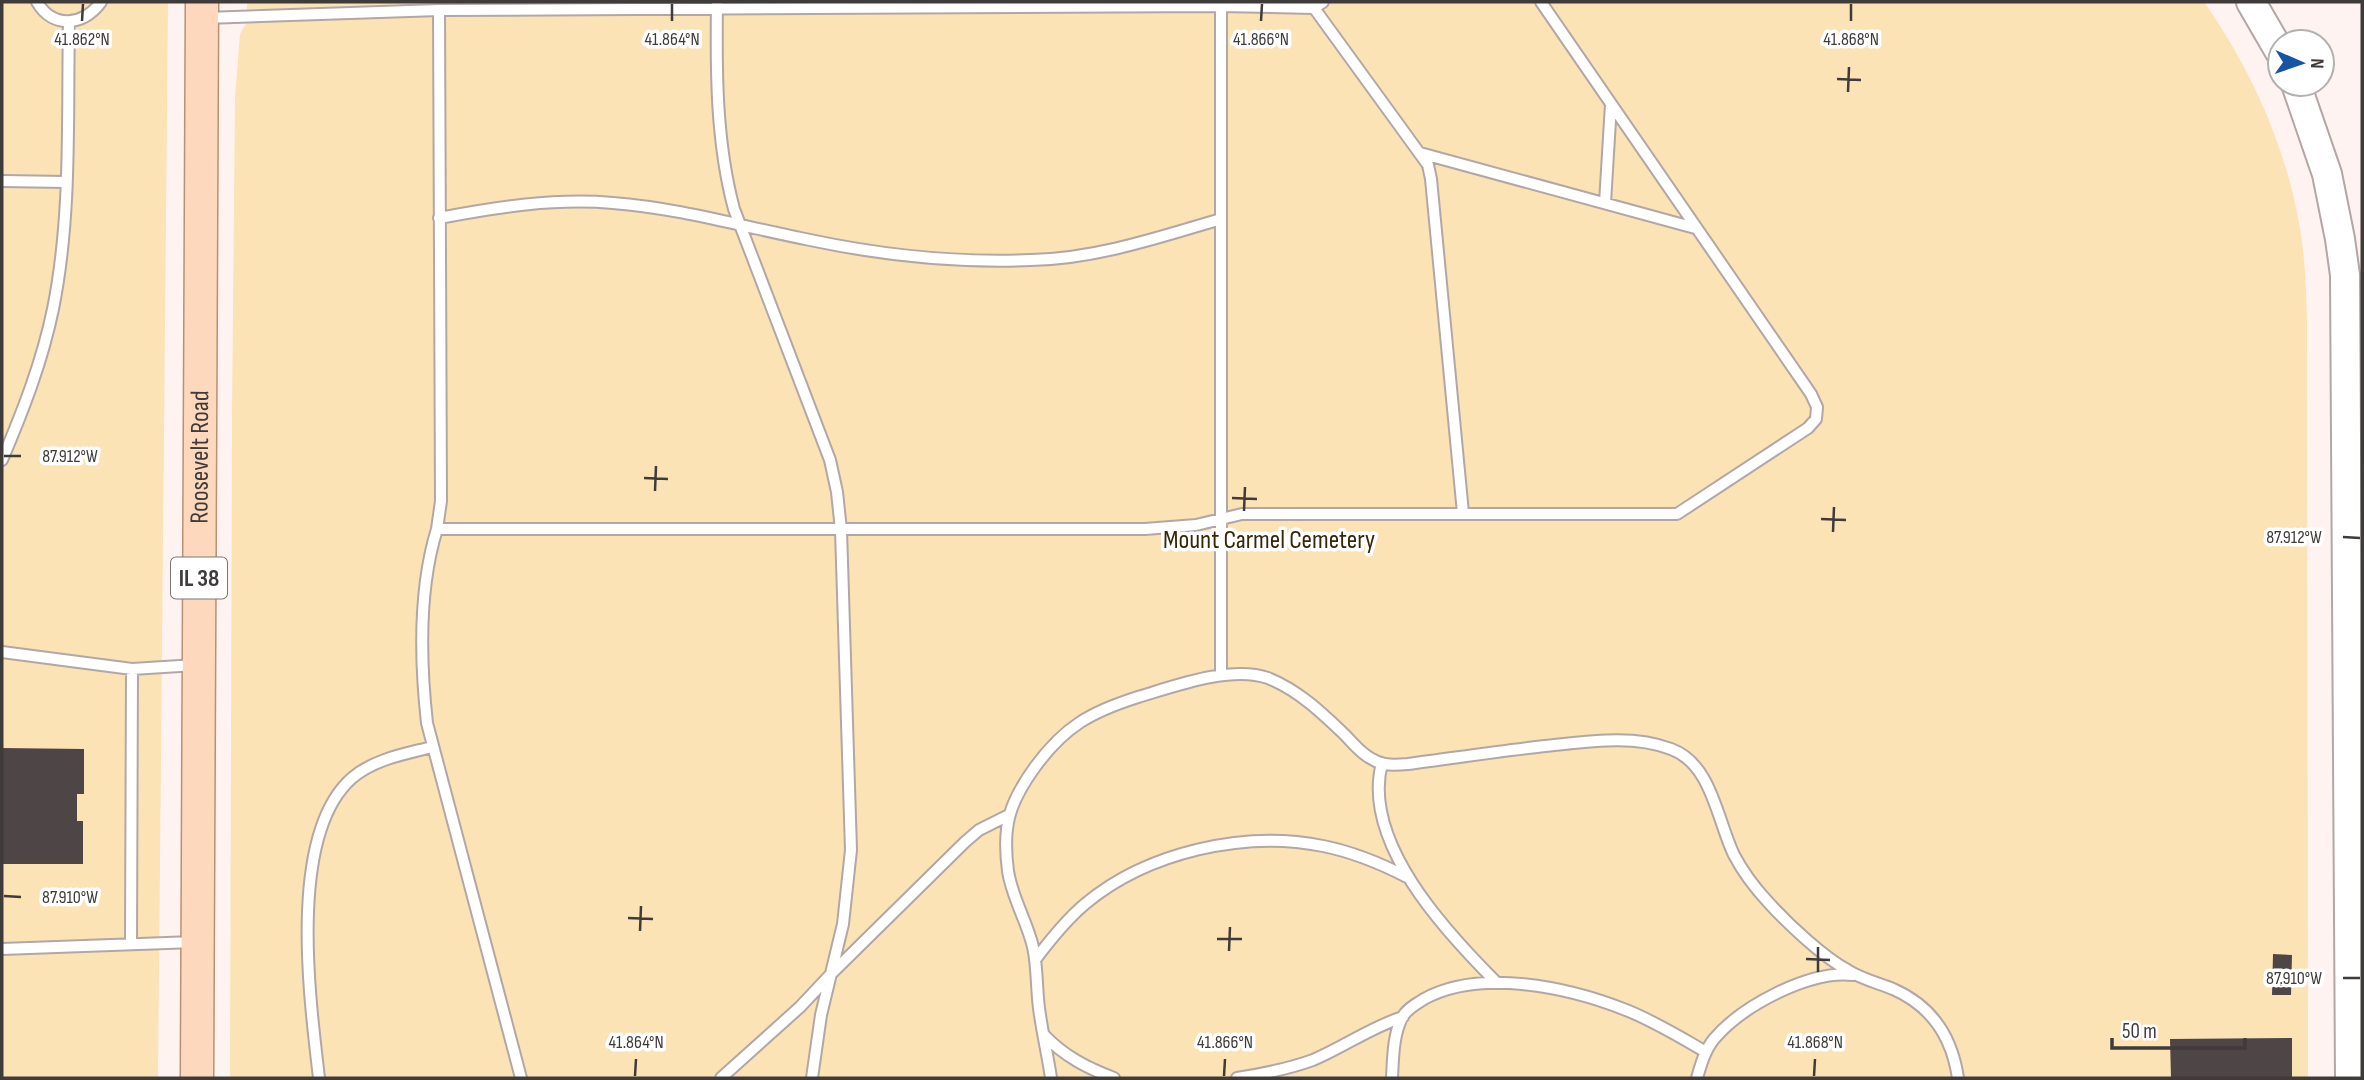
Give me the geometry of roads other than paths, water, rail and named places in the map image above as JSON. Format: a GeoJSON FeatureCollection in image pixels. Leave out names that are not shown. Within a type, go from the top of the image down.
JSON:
{"type":"FeatureCollection","features":[{"type":"Feature","properties":{"kind":"main road"},"geometry":{"type":"LineString","coordinates":[[2251,2],[2266,28]]}},
{"type":"Feature","properties":{"kind":"main road","name":"Roosevelt Road"},"geometry":{"type":"LineString","coordinates":[[197,1078],[202,10]]}},
{"type":"Feature","properties":{"kind":"main road"},"geometry":{"type":"LineString","coordinates":[[2301,98],[2327,174],[2345,275],[2350,1078]]}},
{"type":"Feature","properties":{"kind":"lane"},"geometry":{"type":"LineString","coordinates":[[37,2],[49,16],[58,21],[69,22],[90,13],[101,2]]}},
{"type":"Feature","properties":{"kind":"lane"},"geometry":{"type":"LineString","coordinates":[[437,528],[1171,528],[1196,525],[1242,513],[1677,514],[1813,424],[1818,413],[1811,394],[1541,2]]}},
{"type":"Feature","properties":{"kind":"lane"},"geometry":{"type":"LineString","coordinates":[[1222,4],[1222,675]]}},
{"type":"Feature","properties":{"kind":"lane"},"geometry":{"type":"LineString","coordinates":[[717,5],[717,89],[728,188],[830,460],[841,530],[851,850],[843,924],[821,1016],[811,1078]]}},
{"type":"Feature","properties":{"kind":"lane"},"geometry":{"type":"LineString","coordinates":[[202,10],[439,10],[717,5],[1319,5],[1420,153],[1431,179],[1463,513]]}},
{"type":"Feature","properties":{"kind":"lane"},"geometry":{"type":"LineString","coordinates":[[439,10],[440,501],[427,575],[423,686],[432,747],[522,1078]]}},
{"type":"Feature","properties":{"kind":"lane"},"geometry":{"type":"LineString","coordinates":[[2,460],[40,362],[53,309],[61,258],[66,182],[69,22]]}},
{"type":"Feature","properties":{"kind":"lane"},"geometry":{"type":"LineString","coordinates":[[1605,203],[1611,104]]}},
{"type":"Feature","properties":{"kind":"lane"},"geometry":{"type":"LineString","coordinates":[[1420,153],[1695,228]]}},
{"type":"Feature","properties":{"kind":"lane"},"geometry":{"type":"LineString","coordinates":[[2,181],[66,182]]}},
{"type":"Feature","properties":{"kind":"lane"},"geometry":{"type":"LineString","coordinates":[[439,218],[526,204],[582,202],[641,205],[853,248],[967,259],[1032,261],[1129,245],[1221,219]]}},
{"type":"Feature","properties":{"kind":"lane"},"geometry":{"type":"LineString","coordinates":[[2,652],[132,669],[199,665]]}},
{"type":"Feature","properties":{"kind":"lane"},"geometry":{"type":"LineString","coordinates":[[131,944],[132,669]]}},
{"type":"Feature","properties":{"kind":"lane"},"geometry":{"type":"LineString","coordinates":[[1051,1078],[1040,1015],[1035,960],[1009,872],[1006,835],[1015,798],[1041,759],[1072,726],[1124,702],[1237,673],[1254,674],[1283,685],[1322,713],[1363,753],[1382,763],[1408,764],[1614,740],[1644,742],[1675,750],[1688,757],[1704,778],[1729,844],[1755,887],[1792,926],[1833,960],[1857,976],[1906,996],[1927,1011],[1947,1037],[1953,1051],[1958,1078]]}},
{"type":"Feature","properties":{"kind":"lane"},"geometry":{"type":"LineString","coordinates":[[319,1078],[308,927],[310,872],[318,834],[332,802],[352,778],[380,761],[432,747]]}},
{"type":"Feature","properties":{"kind":"lane"},"geometry":{"type":"LineString","coordinates":[[1382,763],[1378,790],[1383,822],[1397,860],[1440,920],[1497,983]]}},
{"type":"Feature","properties":{"kind":"lane"},"geometry":{"type":"LineString","coordinates":[[721,1078],[800,1007],[965,842],[979,830],[1009,815]]}},
{"type":"Feature","properties":{"kind":"lane"},"geometry":{"type":"LineString","coordinates":[[1035,960],[1069,920],[1101,892],[1158,863],[1211,848],[1279,841],[1322,846],[1368,860],[1409,878]]}},
{"type":"Feature","properties":{"kind":"lane"},"geometry":{"type":"LineString","coordinates":[[2,949],[197,942]]}},
{"type":"Feature","properties":{"kind":"lane"},"geometry":{"type":"LineString","coordinates":[[1698,1078],[1706,1052],[1713,1040],[1735,1020],[1776,994],[1823,977],[1857,976]]}},
{"type":"Feature","properties":{"kind":"lane"},"geometry":{"type":"LineString","coordinates":[[1237,1078],[1267,1073],[1311,1060],[1380,1025],[1402,1017],[1416,1004],[1448,989],[1481,982],[1563,992],[1615,1006],[1649,1020],[1706,1052]]}},
{"type":"Feature","properties":{"kind":"lane"},"geometry":{"type":"LineString","coordinates":[[1392,1078],[1402,1017]]}},
{"type":"Feature","properties":{"kind":"lane"},"geometry":{"type":"LineString","coordinates":[[1044,1035],[1076,1062],[1114,1078]]}},
{"type":"Feature","properties":{"kind":"park label","name":"Mount Carmel Cemetery"},"geometry":{"type":"Point","coordinates":[1269,540]}}]}
